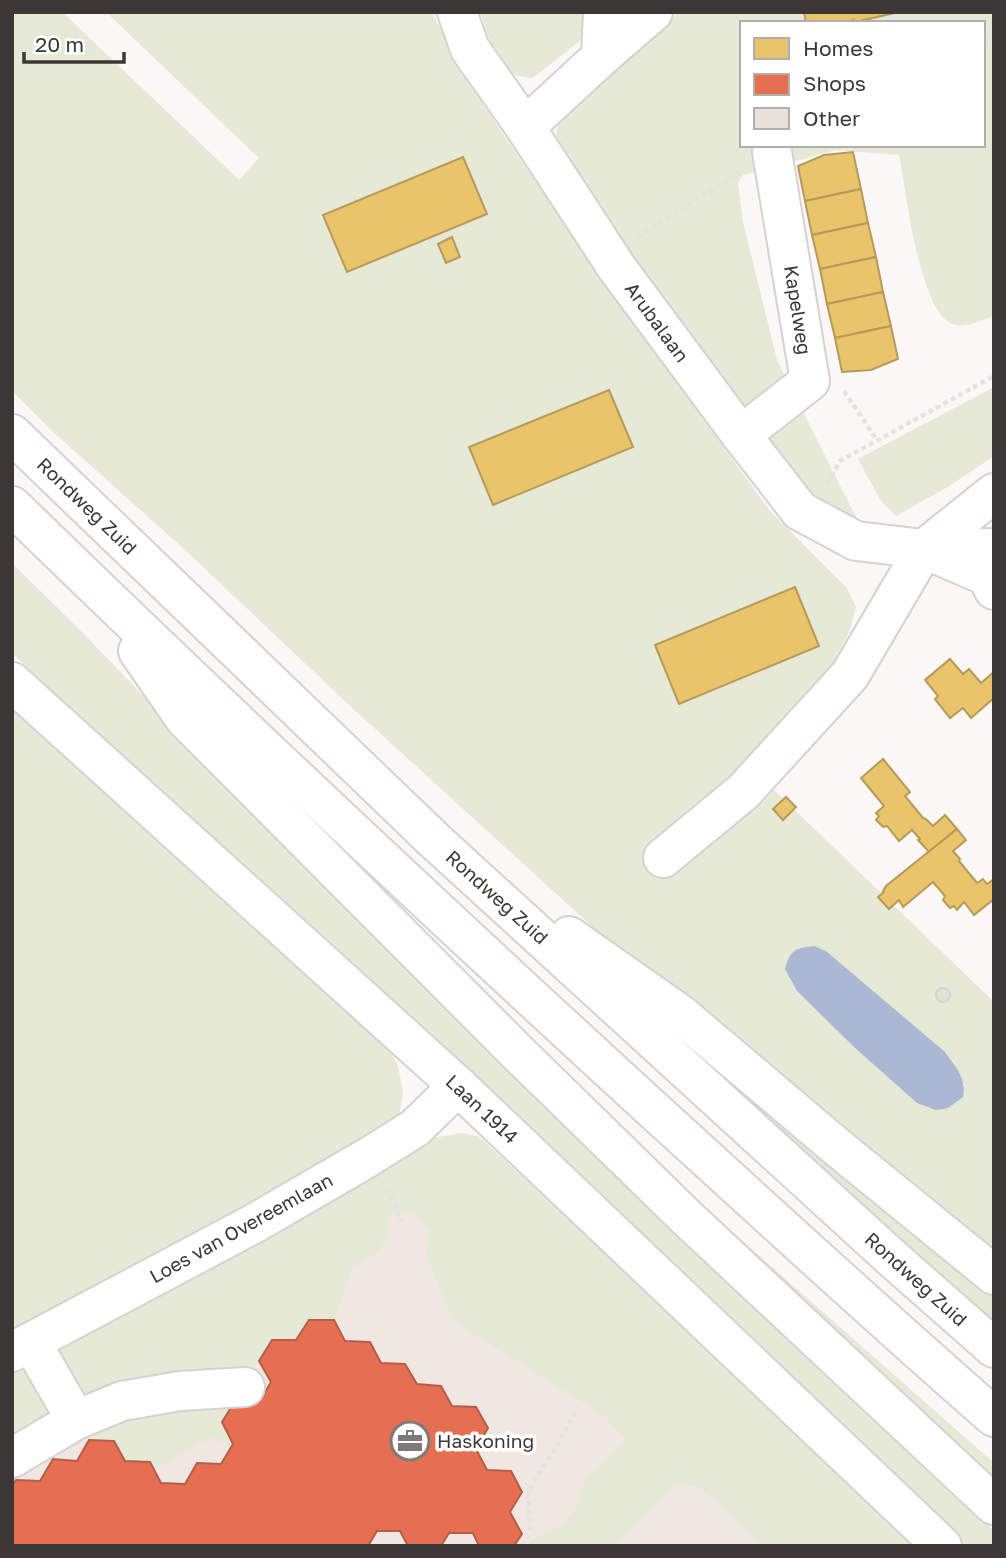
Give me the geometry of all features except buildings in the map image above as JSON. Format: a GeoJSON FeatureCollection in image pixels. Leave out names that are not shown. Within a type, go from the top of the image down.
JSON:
{"type":"FeatureCollection","features":[{"type":"Feature","properties":{"kind":"main road","name":"Arubalaan"},"geometry":{"type":"LineString","coordinates":[[457,12],[470,49],[609,255],[793,503],[808,516],[856,541],[924,549]]}},
{"type":"Feature","properties":{"kind":"main road"},"geometry":{"type":"LineString","coordinates":[[601,57],[603,12]]}},
{"type":"Feature","properties":{"kind":"main road"},"geometry":{"type":"LineString","coordinates":[[525,127],[653,12]]}},
{"type":"Feature","properties":{"kind":"main road","name":"Kapelweg"},"geometry":{"type":"LineString","coordinates":[[741,435],[810,381],[772,152]]}},
{"type":"Feature","properties":{"kind":"main road","name":"Rondweg Zuid"},"geometry":{"type":"LineString","coordinates":[[12,434],[434,839],[994,1348]]}},
{"type":"Feature","properties":{"kind":"main road"},"geometry":{"type":"LineString","coordinates":[[663,858],[743,792],[850,675],[924,549],[994,493]]}},
{"type":"Feature","properties":{"kind":"main road"},"geometry":{"type":"LineString","coordinates":[[12,506],[292,775],[512,981],[994,1417]]}},
{"type":"Feature","properties":{"kind":"main road"},"geometry":{"type":"LineString","coordinates":[[924,549],[994,548]]}},
{"type":"Feature","properties":{"kind":"main road"},"geometry":{"type":"LineString","coordinates":[[924,549],[987,576],[994,590]]}},
{"type":"Feature","properties":{"kind":"main road"},"geometry":{"type":"LineString","coordinates":[[91,583],[184,719],[676,1207],[994,1505]]}},
{"type":"Feature","properties":{"kind":"main road","name":"Laan 1914"},"geometry":{"type":"LineString","coordinates":[[12,682],[458,1086],[927,1541]]}},
{"type":"Feature","properties":{"kind":"main road"},"geometry":{"type":"LineString","coordinates":[[434,839],[680,1014],[994,1275]]}},
{"type":"Feature","properties":{"kind":"main road","name":"Loes van Overeemlaan"},"geometry":{"type":"LineString","coordinates":[[22,1347],[255,1223],[367,1158],[415,1128],[458,1086]]}},
{"type":"Feature","properties":{"kind":"main road"},"geometry":{"type":"LineString","coordinates":[[22,1347],[76,1420]]}},
{"type":"Feature","properties":{"kind":"main road"},"geometry":{"type":"LineString","coordinates":[[12,1458],[76,1420],[122,1401],[180,1391],[244,1387]]}},
{"type":"Feature","properties":{"kind":"path"},"geometry":{"type":"LineString","coordinates":[[609,255],[772,152]]}},
{"type":"Feature","properties":{"kind":"path"},"geometry":{"type":"LineString","coordinates":[[808,516],[840,461],[994,376]]}},
{"type":"Feature","properties":{"kind":"path"},"geometry":{"type":"LineString","coordinates":[[810,381],[837,381],[877,440]]}},
{"type":"Feature","properties":{"kind":"path"},"geometry":{"type":"LineString","coordinates":[[522,1546],[530,1532],[528,1491],[575,1413]]}},
{"type":"Feature","properties":{"kind":"shaded area"},"geometry":{"type":"Polygon","coordinates":[[[411,1196],[778,1546],[12,1546],[12,1397],[411,1196]]]}},
{"type":"Feature","properties":{"kind":"green space"},"geometry":{"type":"Polygon","coordinates":[[[12,12],[62,12],[239,180],[259,158],[106,12],[432,12],[462,73],[592,265],[770,511],[847,588],[856,607],[849,633],[832,665],[747,765],[660,876],[770,786],[994,1002],[994,1261],[631,962],[348,704],[12,391],[12,12]],[[826,951],[797,991],[917,1103],[965,1086],[944,1051],[826,951]]]}},
{"type":"Feature","properties":{"kind":"green space"},"geometry":{"type":"Polygon","coordinates":[[[480,12],[616,12],[533,78],[512,74],[502,66],[480,12]]]}},
{"type":"Feature","properties":{"kind":"green space"},"geometry":{"type":"Polygon","coordinates":[[[679,12],[994,12],[994,316],[957,325],[941,314],[931,297],[923,274],[899,155],[836,150],[743,175],[738,182],[743,222],[777,360],[858,521],[839,516],[799,483],[620,242],[554,144],[560,117],[584,90],[679,12]]]}},
{"type":"Feature","properties":{"kind":"green space"},"geometry":{"type":"Polygon","coordinates":[[[994,387],[994,456],[946,488],[896,516],[881,501],[858,459],[994,387]]]}},
{"type":"Feature","properties":{"kind":"green space"},"geometry":{"type":"Polygon","coordinates":[[[12,563],[292,850],[714,1265],[994,1530],[994,1546],[961,1546],[12,653],[12,563]]]}},
{"type":"Feature","properties":{"kind":"green space"},"geometry":{"type":"Polygon","coordinates":[[[12,699],[388,1047],[398,1066],[403,1092],[399,1115],[376,1139],[293,1179],[12,1338],[12,699]]]}},
{"type":"Feature","properties":{"kind":"green space"},"geometry":{"type":"Polygon","coordinates":[[[666,1027],[994,1290],[994,1323],[844,1190],[666,1027]]]}},
{"type":"Feature","properties":{"kind":"green space"},"geometry":{"type":"Polygon","coordinates":[[[461,1133],[478,1136],[926,1546],[762,1546],[699,1487],[675,1484],[614,1546],[527,1546],[558,1527],[577,1507],[584,1481],[626,1440],[605,1417],[453,1321],[426,1255],[429,1231],[418,1217],[410,1212],[392,1212],[388,1223],[388,1236],[379,1251],[353,1267],[334,1320],[309,1320],[296,1340],[259,1361],[216,1376],[144,1379],[83,1395],[58,1363],[56,1343],[433,1138],[461,1133]]]}},
{"type":"Feature","properties":{"kind":"green space"},"geometry":{"type":"Polygon","coordinates":[[[679,1185],[994,1463],[994,1488],[679,1185]]]}},
{"type":"Feature","properties":{"kind":"green space"},"geometry":{"type":"Polygon","coordinates":[[[23,1361],[50,1412],[12,1434],[12,1367],[23,1361]]]}},
{"type":"Feature","properties":{"kind":"green space"},"geometry":{"type":"Polygon","coordinates":[[[263,1395],[259,1402],[235,1402],[233,1444],[230,1449],[223,1442],[209,1438],[154,1470],[125,1461],[114,1441],[89,1440],[85,1430],[87,1426],[235,1396],[263,1395]]]}},
{"type":"Feature","properties":{"kind":"water"},"geometry":{"type":"Polygon","coordinates":[[[814,946],[826,951],[944,1051],[962,1078],[963,1097],[948,1108],[936,1110],[917,1103],[797,991],[785,969],[787,963],[794,951],[814,946]]]}},
{"type":"Feature","properties":{"kind":"place","name":"Haskoning"},"geometry":{"type":"Point","coordinates":[410,1441]}}]}
